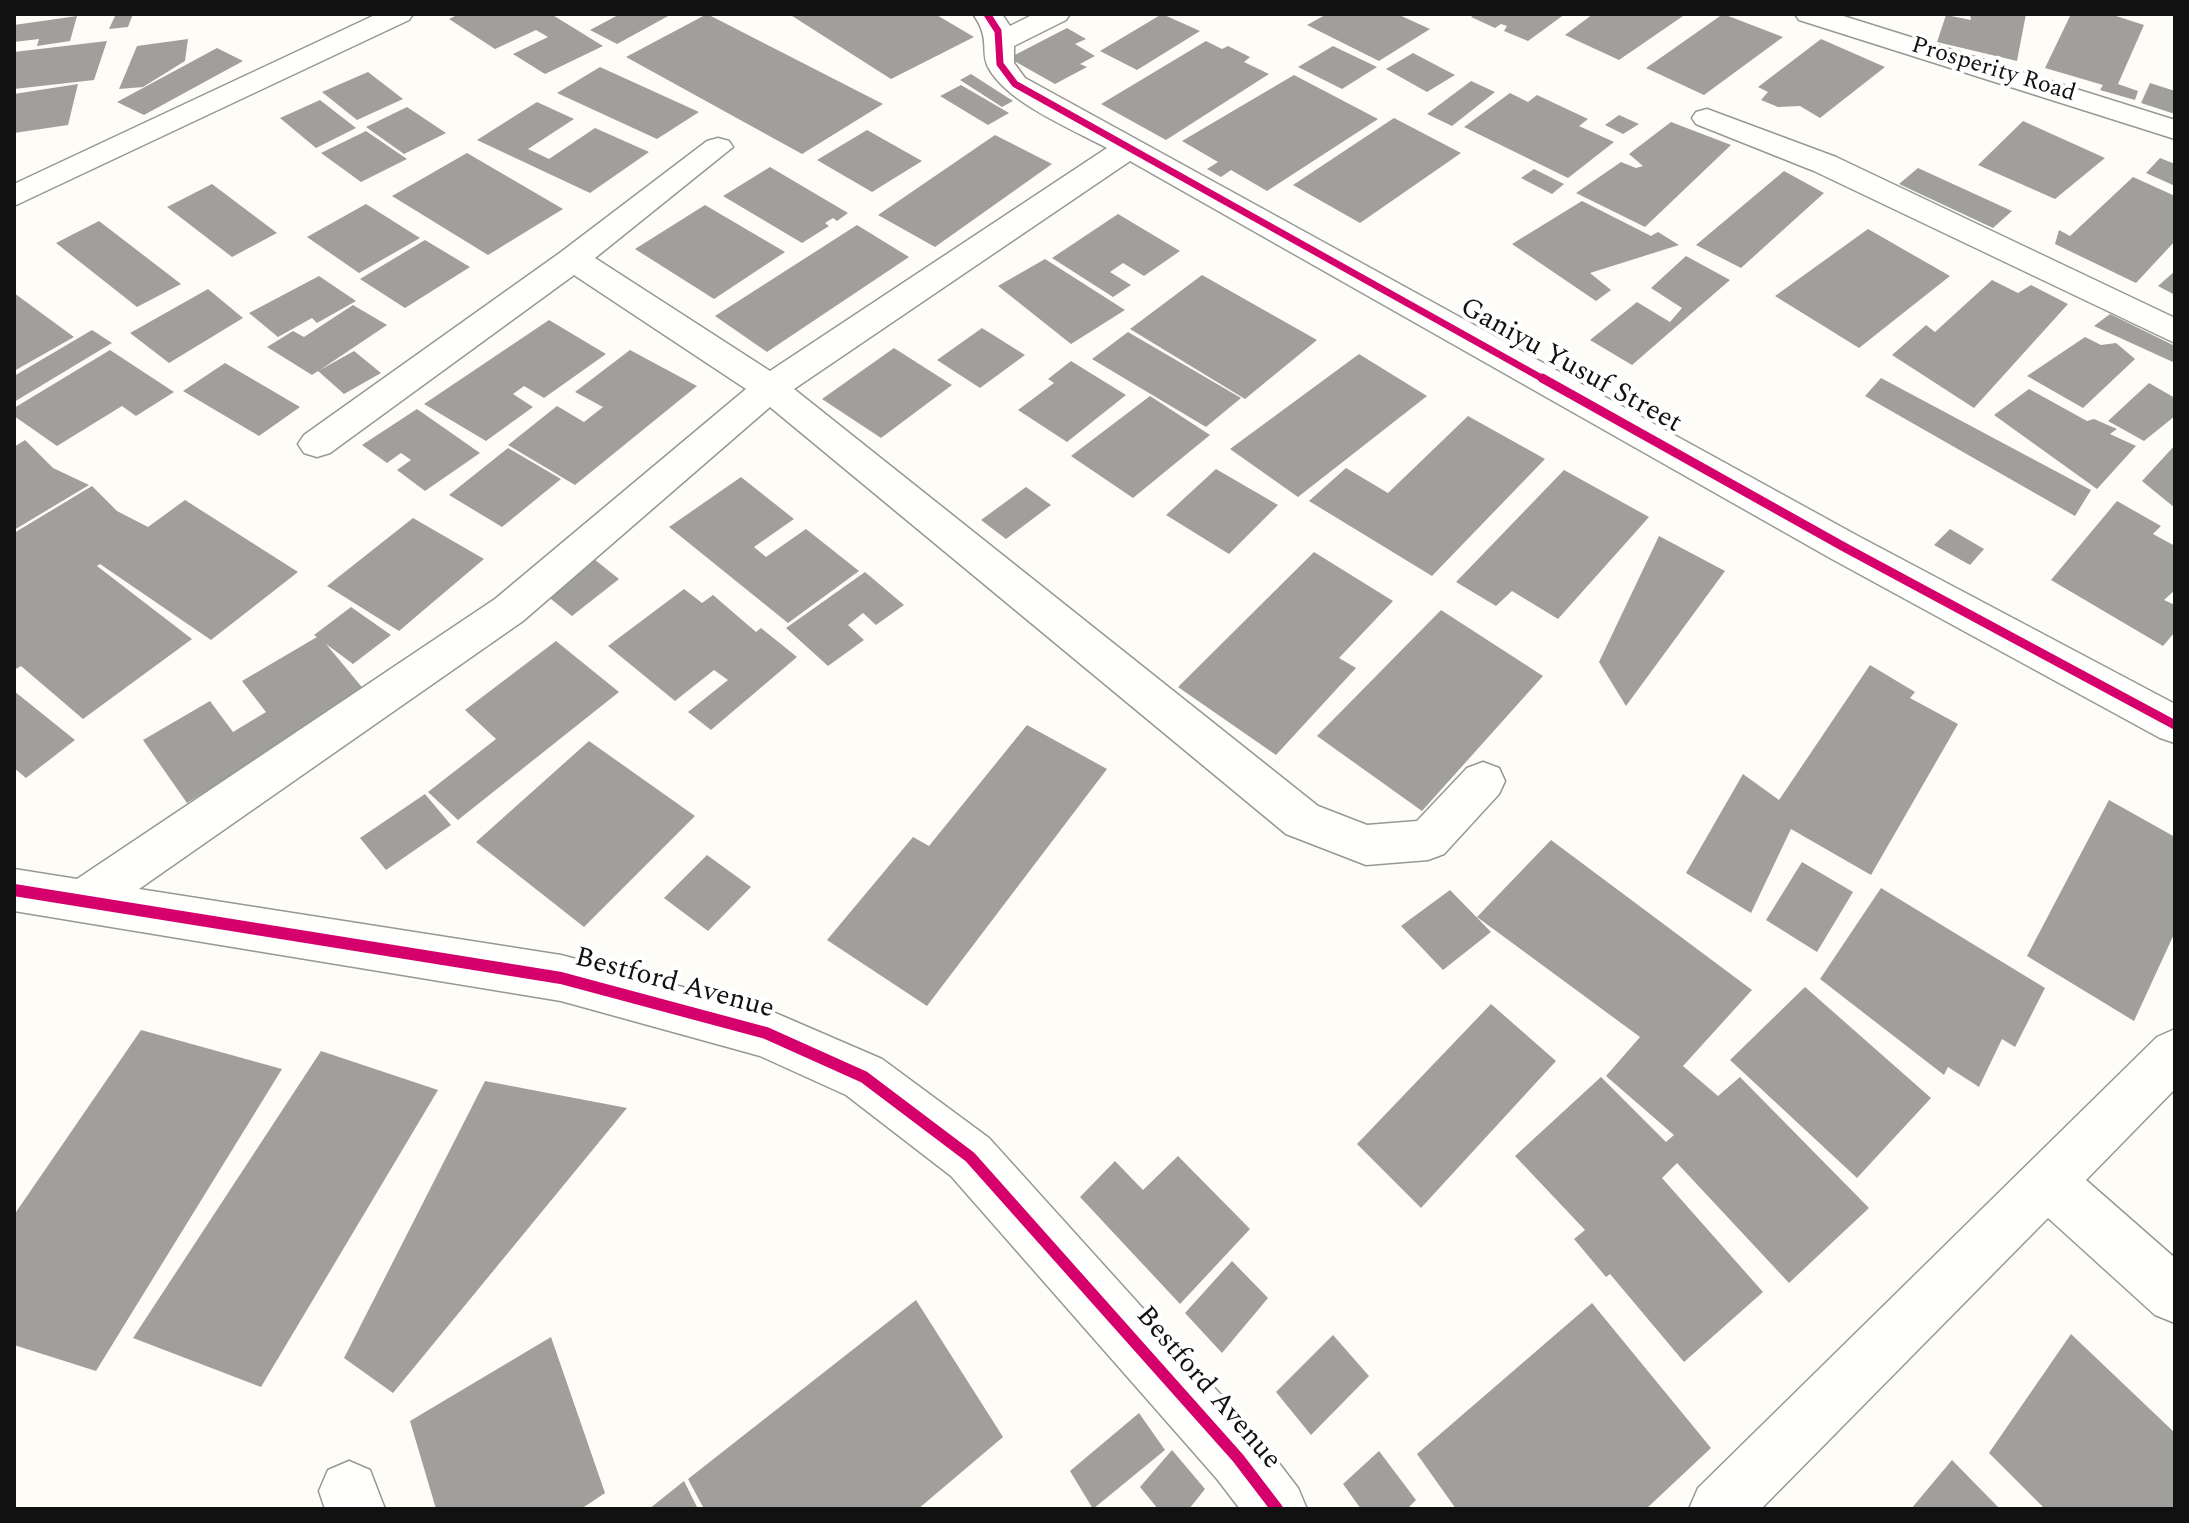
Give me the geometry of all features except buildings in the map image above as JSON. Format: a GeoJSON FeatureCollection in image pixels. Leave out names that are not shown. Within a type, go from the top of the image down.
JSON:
{"type":"FeatureCollection","features":[{"type":"Feature","properties":{"kind":"street"},"geometry":{"type":"LineString","coordinates":[[14,196],[399,14]]}},
{"type":"Feature","properties":{"kind":"street"},"geometry":{"type":"LineString","coordinates":[[994,27],[1056,14]]}},
{"type":"Feature","properties":{"kind":"street","name":"Prosperity Road"},"geometry":{"type":"LineString","coordinates":[[1809,14],[2175,130]]}},
{"type":"Feature","properties":{"kind":"street","name":"Ganiyu Yusuf Street"},"geometry":{"type":"LineString","coordinates":[[994,27],[1000,64],[1015,84],[1844,547],[2175,725]]}},
{"type":"Feature","properties":{"kind":"street"},"geometry":{"type":"LineString","coordinates":[[1707,118],[1825,164],[2175,332]]}},
{"type":"Feature","properties":{"kind":"street"},"geometry":{"type":"LineString","coordinates":[[317,444],[573,259],[718,147]]}},
{"type":"Feature","properties":{"kind":"street"},"geometry":{"type":"LineString","coordinates":[[81,902],[509,610],[770,388],[1127,149]]}},
{"type":"Feature","properties":{"kind":"street"},"geometry":{"type":"LineString","coordinates":[[573,259],[770,388],[1302,820],[1366,845],[1428,840],[1483,781]]}},
{"type":"Feature","properties":{"kind":"street","name":"Bestford Avenue"},"geometry":{"type":"LineString","coordinates":[[14,890],[561,978],[766,1033],[864,1077],[970,1157],[1238,1458],[1277,1509]]}},
{"type":"Feature","properties":{"kind":"street"},"geometry":{"type":"LineString","coordinates":[[1719,1509],[2175,1054]]}},
{"type":"Feature","properties":{"kind":"street"},"geometry":{"type":"LineString","coordinates":[[2048,1182],[2175,1295]]}},
{"type":"Feature","properties":{"kind":"cycle path"},"geometry":{"type":"LineString","coordinates":[[987,14],[998,31],[1000,64],[1015,84],[1844,547],[2175,725]]}},
{"type":"Feature","properties":{"kind":"cycle path"},"geometry":{"type":"LineString","coordinates":[[14,890],[561,978],[766,1033],[864,1077],[970,1157],[1238,1458],[1277,1509]]}}]}
